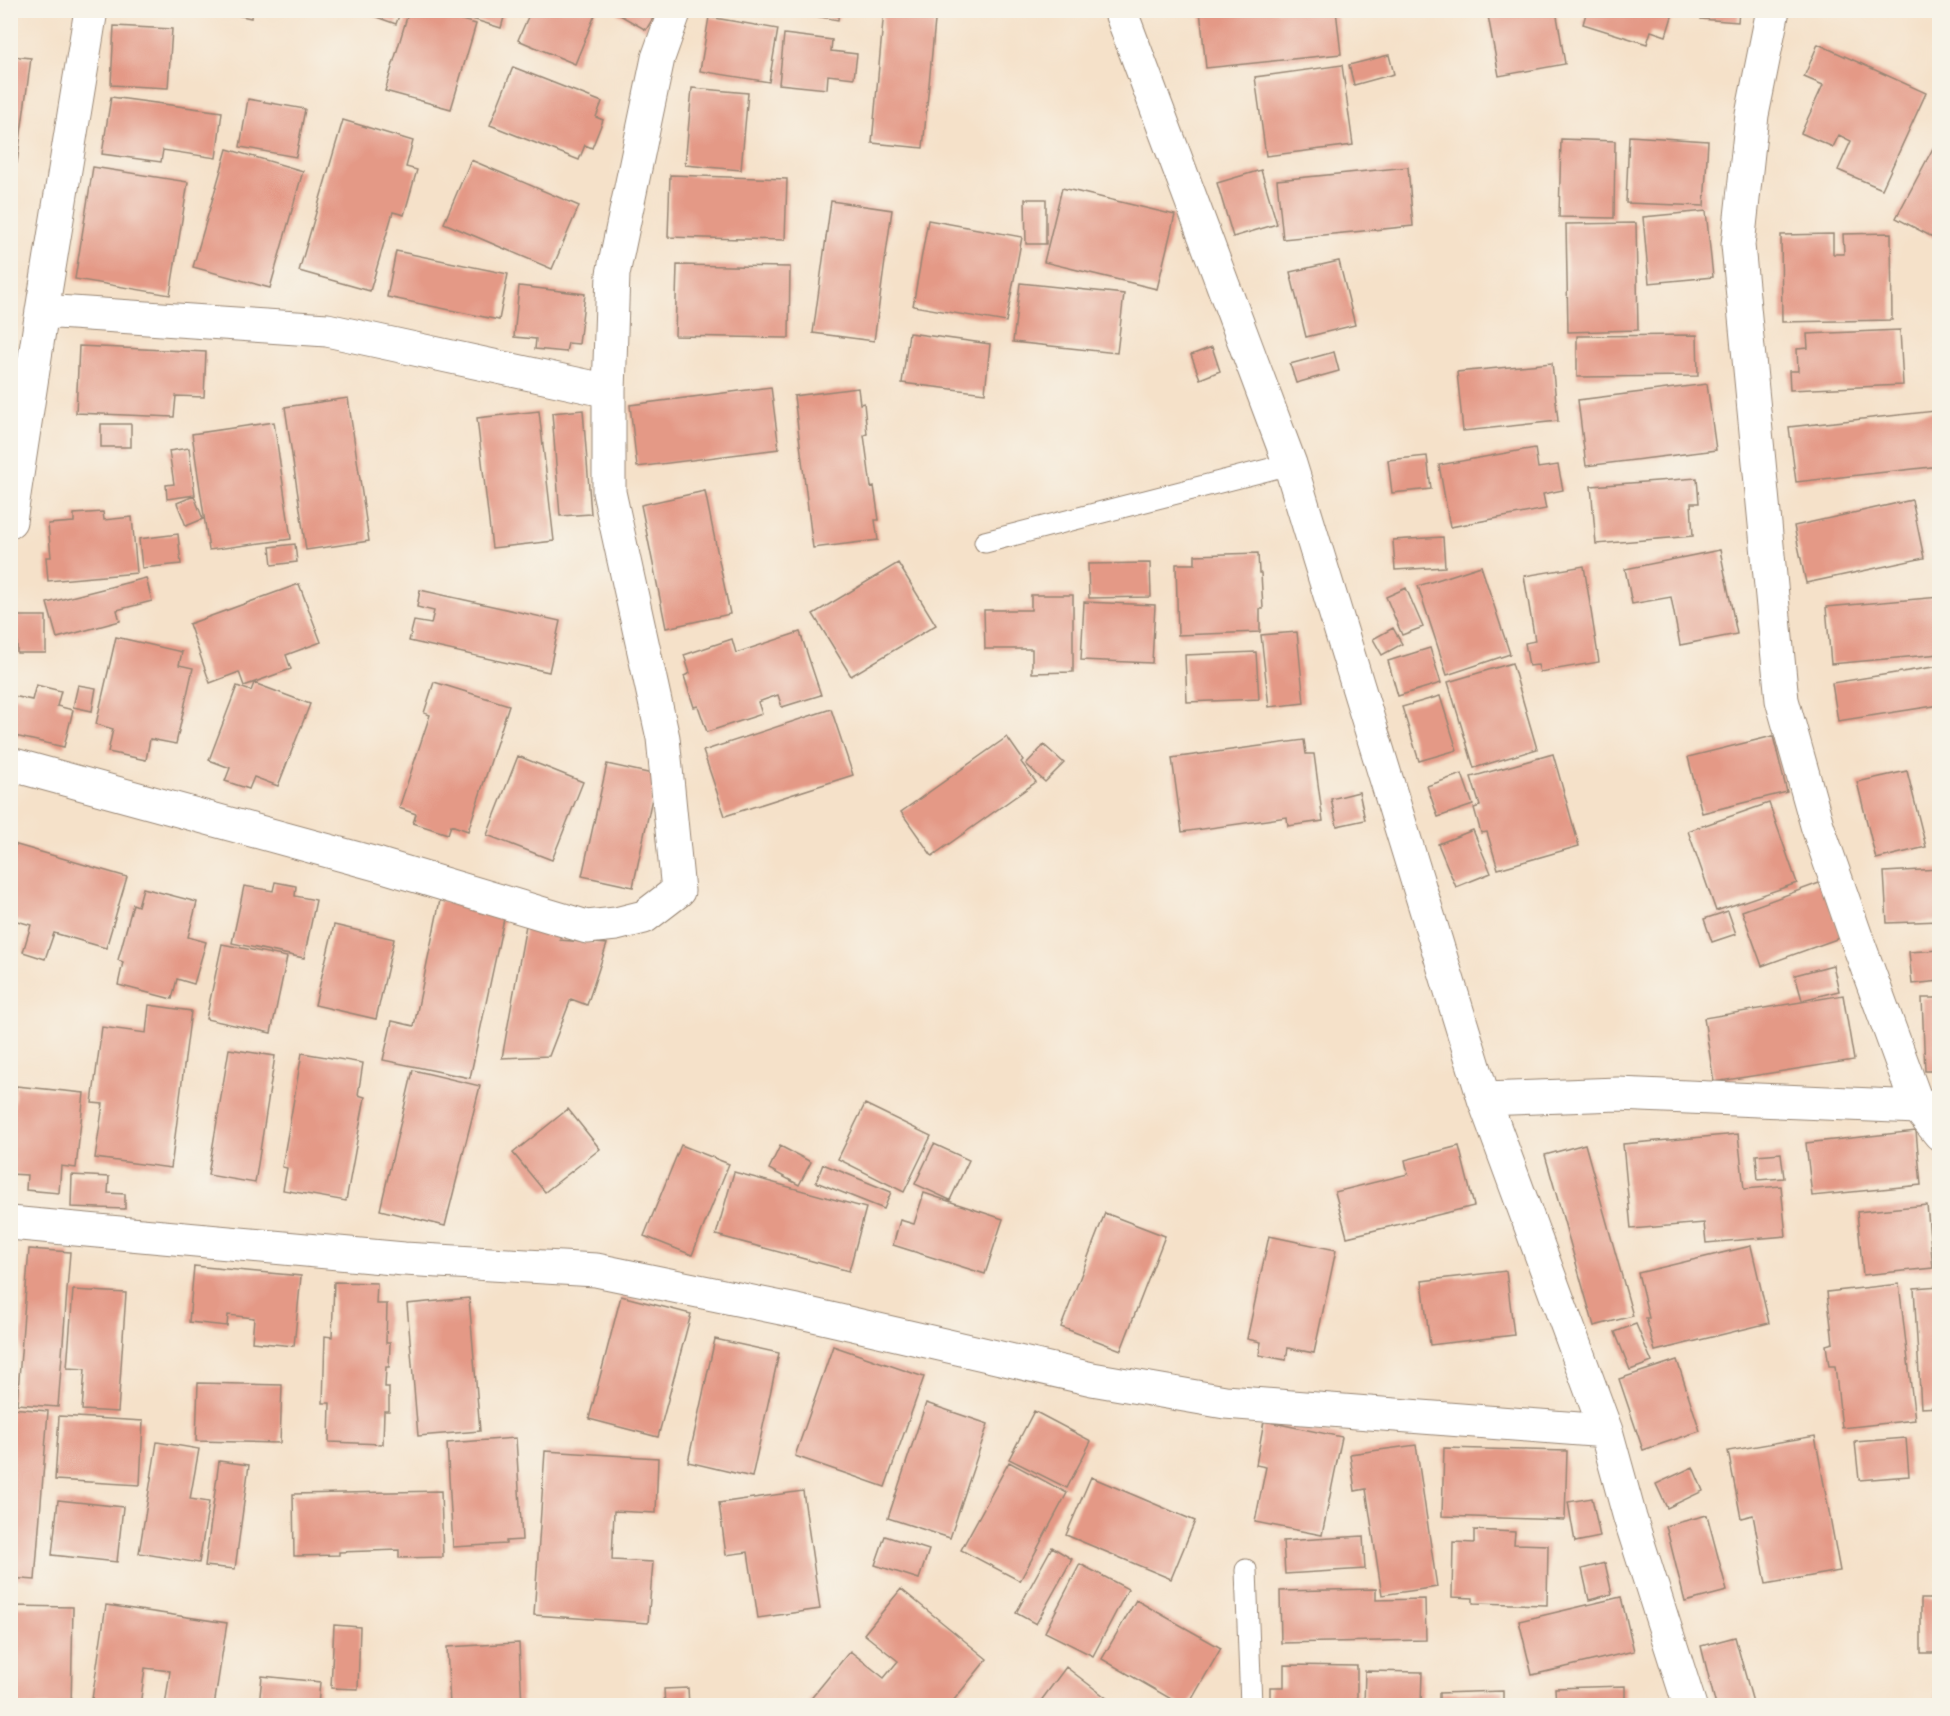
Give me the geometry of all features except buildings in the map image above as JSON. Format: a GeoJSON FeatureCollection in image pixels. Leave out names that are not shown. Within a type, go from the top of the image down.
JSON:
{"type":"FeatureCollection","features":[{"type":"Feature","properties":{"kind":"street"},"geometry":{"type":"LineString","coordinates":[[10,521],[91,10]]}},
{"type":"Feature","properties":{"kind":"street"},"geometry":{"type":"LineString","coordinates":[[10,764],[380,865],[587,927],[616,924],[644,917],[678,891],[663,738],[609,492],[609,391],[613,274],[658,58],[675,10]]}},
{"type":"Feature","properties":{"kind":"street"},"geometry":{"type":"LineString","coordinates":[[1120,10],[1290,464],[1484,1099],[1606,1431],[1630,1518],[1690,1706]]}},
{"type":"Feature","properties":{"kind":"street"},"geometry":{"type":"LineString","coordinates":[[1773,10],[1752,115],[1738,245],[1782,700],[1817,825],[1940,1134]]}},
{"type":"Feature","properties":{"kind":"street"},"geometry":{"type":"LineString","coordinates":[[42,311],[327,330],[609,391]]}},
{"type":"Feature","properties":{"kind":"street"},"geometry":{"type":"LineString","coordinates":[[1484,1099],[1618,1094],[1929,1106]]}},
{"type":"Feature","properties":{"kind":"street"},"geometry":{"type":"LineString","coordinates":[[10,1223],[404,1259],[596,1270],[796,1311],[1092,1379],[1225,1401],[1606,1431]]}},
{"type":"Feature","properties":{"kind":"lane"},"geometry":{"type":"LineString","coordinates":[[985,542],[1290,464]]}},
{"type":"Feature","properties":{"kind":"lane"},"geometry":{"type":"LineString","coordinates":[[1246,1570],[1251,1706]]}}]}
